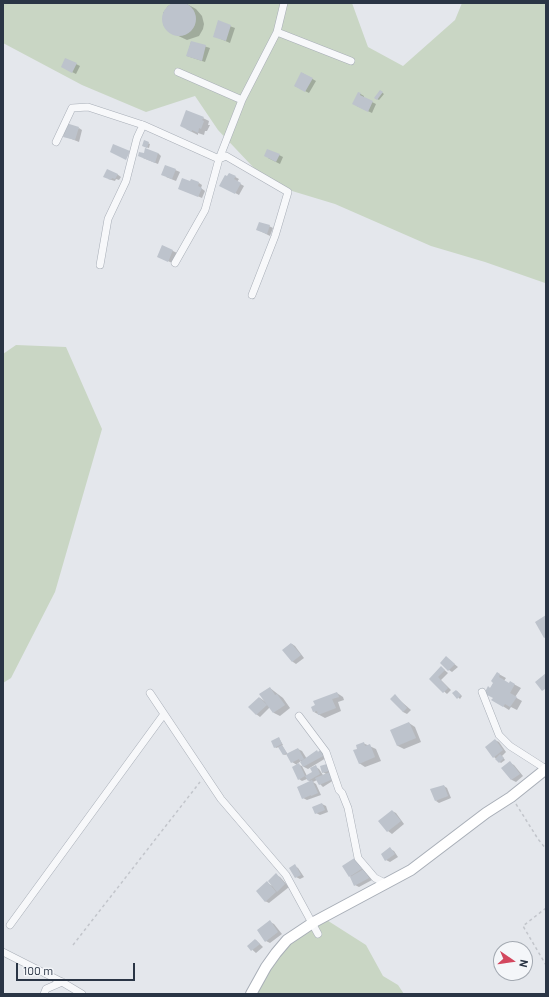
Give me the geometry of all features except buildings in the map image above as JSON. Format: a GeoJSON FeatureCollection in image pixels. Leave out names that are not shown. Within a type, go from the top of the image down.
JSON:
{"type":"FeatureCollection","features":[{"type":"Feature","properties":{"kind":"street"},"geometry":{"type":"LineString","coordinates":[[175,263],[205,210],[219,159],[242,100],[277,32],[284,3]]}},
{"type":"Feature","properties":{"kind":"street"},"geometry":{"type":"LineString","coordinates":[[277,32],[351,61]]}},
{"type":"Feature","properties":{"kind":"street"},"geometry":{"type":"LineString","coordinates":[[178,72],[242,100]]}},
{"type":"Feature","properties":{"kind":"street"},"geometry":{"type":"LineString","coordinates":[[56,142],[72,108],[88,107],[143,126],[219,159],[226,156],[288,192],[275,236],[252,295]]}},
{"type":"Feature","properties":{"kind":"street"},"geometry":{"type":"LineString","coordinates":[[100,265],[108,219],[126,181],[137,138],[143,126]]}},
{"type":"Feature","properties":{"kind":"street"},"geometry":{"type":"LineString","coordinates":[[251,994],[266,967],[280,947],[287,940],[313,923],[411,870],[486,813],[511,797],[546,769],[510,746],[499,735],[482,692]]}},
{"type":"Feature","properties":{"kind":"street"},"geometry":{"type":"LineString","coordinates":[[150,693],[221,799],[286,875],[318,934]]}},
{"type":"Feature","properties":{"kind":"street"},"geometry":{"type":"LineString","coordinates":[[10,925],[164,714]]}},
{"type":"Feature","properties":{"kind":"street"},"geometry":{"type":"LineString","coordinates":[[299,716],[326,752],[339,790],[348,808],[358,858],[375,878],[387,884]]}},
{"type":"Feature","properties":{"kind":"street"},"geometry":{"type":"LineString","coordinates":[[3,952],[62,982],[82,994]]}},
{"type":"Feature","properties":{"kind":"street"},"geometry":{"type":"LineString","coordinates":[[44,994],[46,989],[62,982]]}},
{"type":"Feature","properties":{"kind":"path"},"geometry":{"type":"LineString","coordinates":[[73,945],[205,775]]}},
{"type":"Feature","properties":{"kind":"path"},"geometry":{"type":"LineString","coordinates":[[511,797],[546,849]]}},
{"type":"Feature","properties":{"kind":"path"},"geometry":{"type":"LineString","coordinates":[[546,908],[523,926],[546,965]]}},
{"type":"Feature","properties":{"kind":"green space"},"geometry":{"type":"Polygon","coordinates":[[[3,3],[352,3],[368,47],[403,66],[455,20],[462,3],[546,3],[546,285],[545,283],[485,262],[431,246],[335,204],[269,184],[218,130],[195,96],[146,112],[82,85],[3,43],[3,3]]]}},
{"type":"Feature","properties":{"kind":"green space"},"geometry":{"type":"Polygon","coordinates":[[[16,345],[66,347],[102,429],[55,592],[11,678],[3,683],[3,354],[16,345]]]}},
{"type":"Feature","properties":{"kind":"green space"},"geometry":{"type":"Polygon","coordinates":[[[322,917],[366,945],[383,976],[398,985],[404,994],[250,994],[268,959],[322,917]]]}}]}
